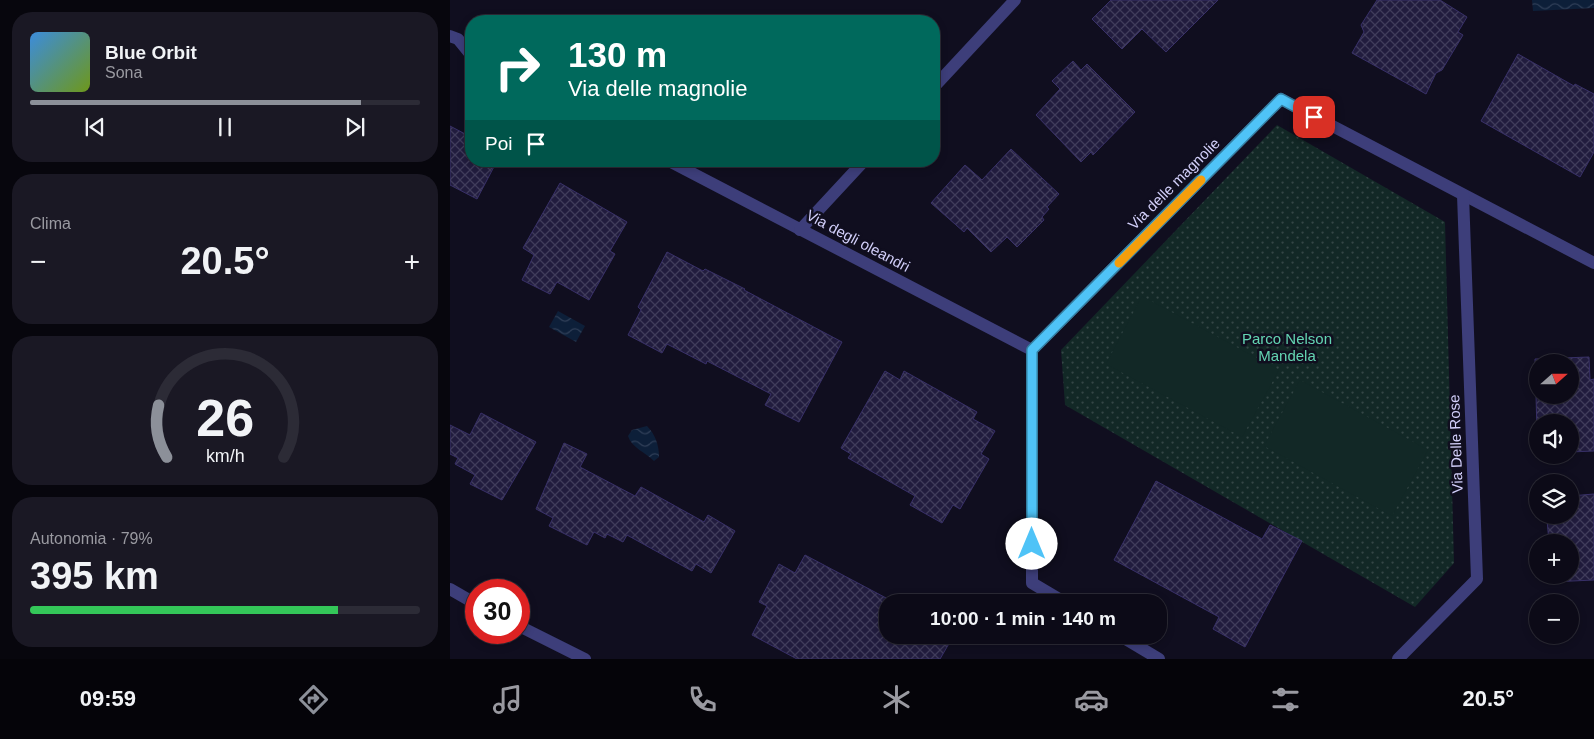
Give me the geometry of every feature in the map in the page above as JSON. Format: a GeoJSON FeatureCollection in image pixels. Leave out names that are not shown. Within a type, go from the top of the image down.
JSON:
{"type":"FeatureCollection","features":[{"type":"Feature","properties":{"kind":"street"},"geometry":{"type":"LineString","coordinates":[[940,81],[1015,0]]}},
{"type":"Feature","properties":{"kind":"street"},"geometry":{"type":"LineString","coordinates":[[450,36],[458,39],[465,48]]}},
{"type":"Feature","properties":{"kind":"street","name":"Via delle magnolie"},"geometry":{"type":"LineString","coordinates":[[1032,350],[1281,99],[1594,263]]}},
{"type":"Feature","properties":{"kind":"street","name":"Via degli oleandri"},"geometry":{"type":"LineString","coordinates":[[680,167],[1032,350]]}},
{"type":"Feature","properties":{"kind":"street"},"geometry":{"type":"LineString","coordinates":[[800,230],[858,167]]}},
{"type":"Feature","properties":{"kind":"street","name":"Via Delle Rose"},"geometry":{"type":"LineString","coordinates":[[1398,659],[1477,578],[1463,195]]}},
{"type":"Feature","properties":{"kind":"street"},"geometry":{"type":"LineString","coordinates":[[1032,350],[1032,583],[1051,594]]}},
{"type":"Feature","properties":{"kind":"street"},"geometry":{"type":"LineString","coordinates":[[450,589],[465,598]]}},
{"type":"Feature","properties":{"kind":"street"},"geometry":{"type":"LineString","coordinates":[[530,632],[585,659]]}},
{"type":"Feature","properties":{"kind":"street"},"geometry":{"type":"LineString","coordinates":[[1133,644],[1159,659]]}},
{"type":"Feature","properties":{"kind":"green space","name":"Parco Nelson Mandela"},"geometry":{"type":"Polygon","coordinates":[[[1277,125],[1445,222],[1454,563],[1415,607],[1065,405],[1061,350],[1277,125]]]}},
{"type":"Feature","properties":{"kind":"green space"},"geometry":{"type":"Polygon","coordinates":[[[1142,296],[1279,370],[1242,437],[1106,364],[1142,296]]]}},
{"type":"Feature","properties":{"kind":"green space"},"geometry":{"type":"Polygon","coordinates":[[[1300,380],[1428,450],[1392,516],[1264,446],[1300,380]]]}},
{"type":"Feature","properties":{"kind":"water"},"geometry":{"type":"Polygon","coordinates":[[[1532,0],[1594,0],[1594,8],[1533,11],[1532,0]]]}},
{"type":"Feature","properties":{"kind":"water"},"geometry":{"type":"Polygon","coordinates":[[[558,311],[585,326],[576,342],[549,327],[558,311]]]}},
{"type":"Feature","properties":{"kind":"water"},"geometry":{"type":"Polygon","coordinates":[[[647,426],[656,440],[658,448],[659,457],[654,461],[636,447],[628,436],[632,430],[647,426]]]}},
{"type":"Feature","properties":{"kind":"building"},"geometry":{"type":"Polygon","coordinates":[[[1111,0],[1218,0],[1166,52],[1142,29],[1122,49],[1092,19],[1111,0]]]}},
{"type":"Feature","properties":{"kind":"building"},"geometry":{"type":"Polygon","coordinates":[[[1377,0],[1440,0],[1467,17],[1458,32],[1463,35],[1442,70],[1436,73],[1426,94],[1352,53],[1364,32],[1361,25],[1377,0]]]}},
{"type":"Feature","properties":{"kind":"building"},"geometry":{"type":"Polygon","coordinates":[[[1518,54],[1574,86],[1575,84],[1594,94],[1594,152],[1580,177],[1481,121],[1518,54]]]}},
{"type":"Feature","properties":{"kind":"building"},"geometry":{"type":"Polygon","coordinates":[[[1073,61],[1081,70],[1087,64],[1135,112],[1093,155],[1091,152],[1081,162],[1036,115],[1060,89],[1052,81],[1073,61]]]}},
{"type":"Feature","properties":{"kind":"building"},"geometry":{"type":"Polygon","coordinates":[[[450,126],[465,134],[465,167],[494,167],[477,199],[450,185],[450,126]]]}},
{"type":"Feature","properties":{"kind":"building"},"geometry":{"type":"Polygon","coordinates":[[[1011,149],[1059,194],[1047,207],[1049,209],[1042,217],[1044,220],[1017,247],[1007,237],[991,252],[967,228],[964,232],[931,203],[965,165],[982,180],[1011,149]]]}},
{"type":"Feature","properties":{"kind":"building"},"geometry":{"type":"Polygon","coordinates":[[[560,183],[627,222],[610,251],[615,254],[589,300],[557,282],[550,294],[522,280],[534,255],[523,248],[560,183]]]}},
{"type":"Feature","properties":{"kind":"building"},"geometry":{"type":"Polygon","coordinates":[[[667,252],[703,271],[705,269],[745,289],[842,342],[799,422],[765,405],[771,394],[707,361],[706,364],[667,344],[662,353],[628,335],[641,310],[638,307],[667,252]]]}},
{"type":"Feature","properties":{"kind":"building"},"geometry":{"type":"Polygon","coordinates":[[[1579,357],[1589,357],[1590,380],[1594,379],[1594,451],[1579,452],[1579,414],[1537,414],[1536,404],[1579,404],[1579,357]]]}},
{"type":"Feature","properties":{"kind":"building"},"geometry":{"type":"Polygon","coordinates":[[[885,371],[900,380],[904,371],[977,412],[973,419],[995,431],[981,454],[989,459],[960,509],[953,505],[942,523],[910,505],[915,496],[848,458],[851,454],[841,448],[885,371]]]}},
{"type":"Feature","properties":{"kind":"building"},"geometry":{"type":"Polygon","coordinates":[[[481,413],[536,442],[502,500],[470,484],[475,475],[455,464],[458,458],[450,454],[450,425],[470,435],[481,413]]]}},
{"type":"Feature","properties":{"kind":"building"},"geometry":{"type":"Polygon","coordinates":[[[564,443],[587,454],[580,467],[635,496],[641,487],[704,522],[708,515],[735,531],[711,573],[696,564],[692,571],[627,535],[623,542],[607,534],[605,538],[594,532],[587,545],[549,526],[553,518],[536,509],[564,443]]]}},
{"type":"Feature","properties":{"kind":"building"},"geometry":{"type":"Polygon","coordinates":[[[1156,481],[1262,539],[1270,525],[1302,541],[1245,647],[1213,629],[1219,617],[1114,560],[1156,481]]]}},
{"type":"Feature","properties":{"kind":"building"},"geometry":{"type":"Polygon","coordinates":[[[1594,494],[1594,580],[1579,581],[1579,534],[1548,534],[1547,524],[1579,524],[1579,495],[1594,494]]]}},
{"type":"Feature","properties":{"kind":"building"},"geometry":{"type":"Polygon","coordinates":[[[805,555],[879,594],[879,644],[949,644],[940,659],[797,659],[752,635],[767,606],[759,602],[779,564],[795,573],[805,555]]]}},
{"type":"Feature","properties":{"kind":"slow traffic"},"geometry":{"type":"LineString","coordinates":[[1119,263],[1201,180]]}},
{"type":"Feature","properties":{"kind":"route"},"geometry":{"type":"LineString","coordinates":[[1032,544],[1032,350],[1281,99],[1314,117]]}}]}
